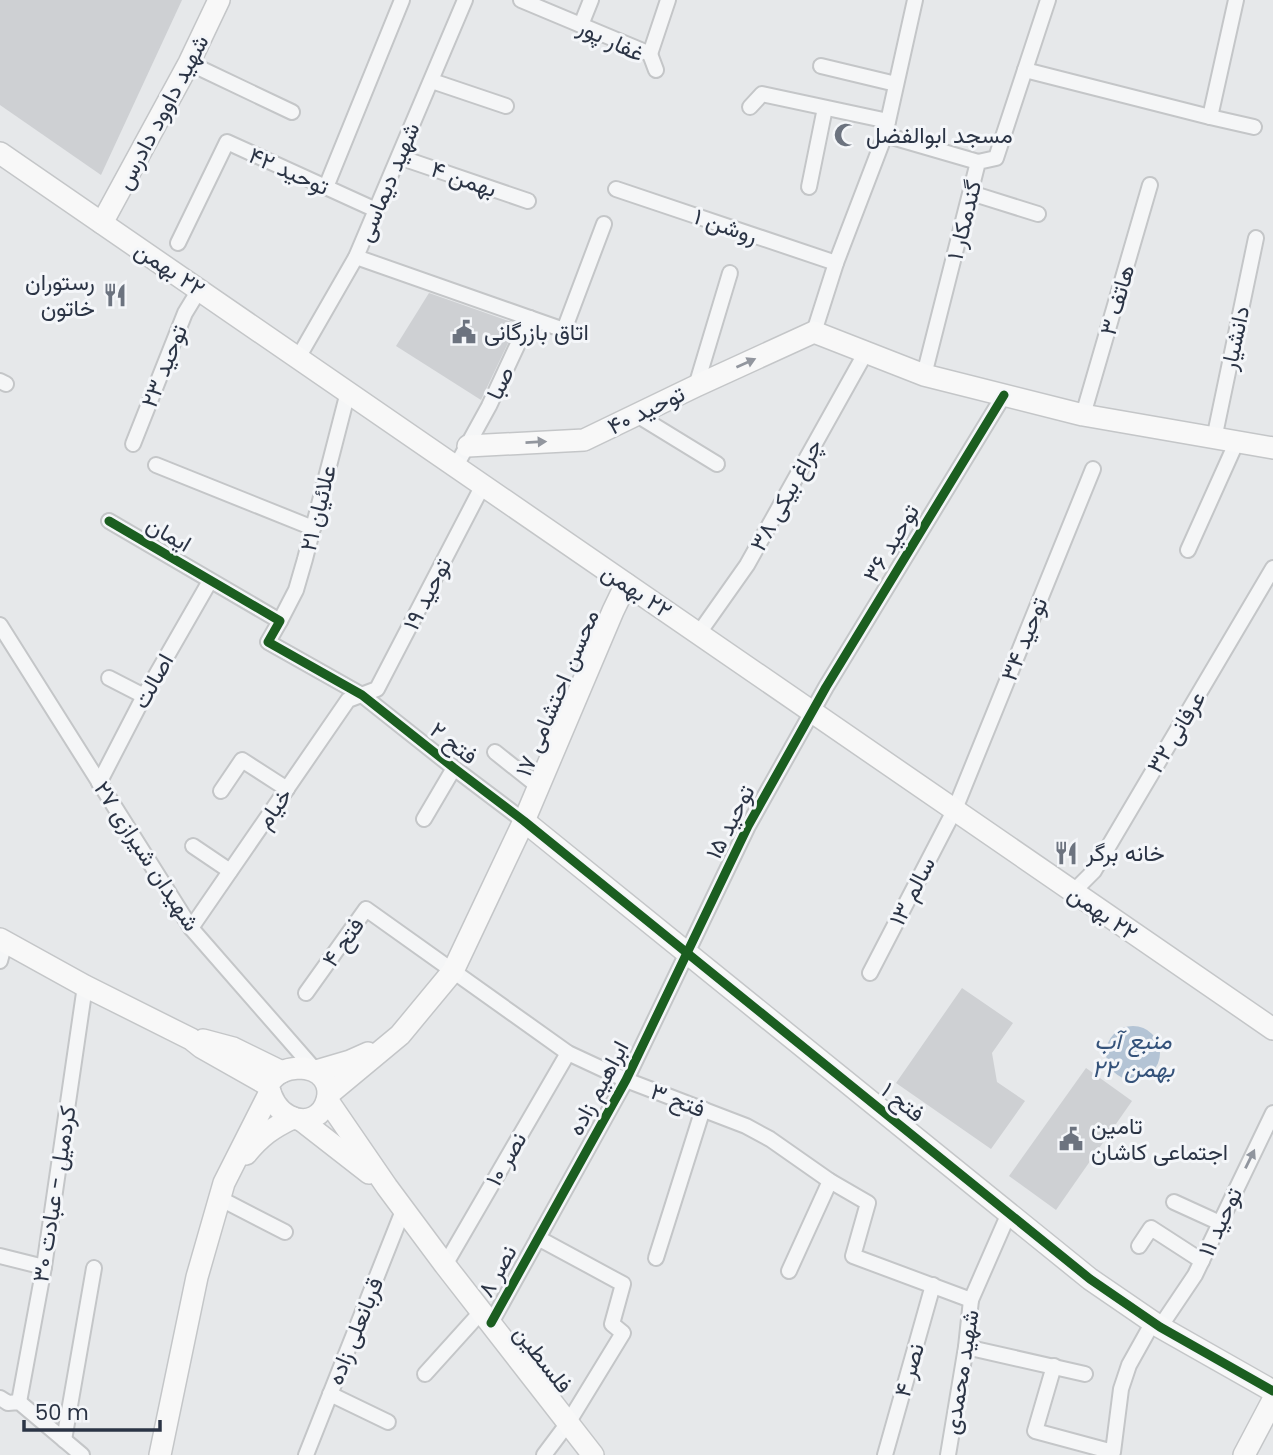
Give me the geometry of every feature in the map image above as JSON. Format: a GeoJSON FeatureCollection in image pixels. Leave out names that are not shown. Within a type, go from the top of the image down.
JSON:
{"type":"FeatureCollection","features":[{"type":"Feature","properties":{"kind":"street","name":"شهید داوود دادرس"},"geometry":{"type":"LineString","coordinates":[[102,223],[189,63],[219,0]]}},
{"type":"Feature","properties":{"kind":"street"},"geometry":{"type":"LineString","coordinates":[[326,187],[402,0]]}},
{"type":"Feature","properties":{"kind":"street","name":"شهید دیماسی"},"geometry":{"type":"LineString","coordinates":[[298,358],[356,257],[465,0]]}},
{"type":"Feature","properties":{"kind":"street","name":"غفار پور"},"geometry":{"type":"LineString","coordinates":[[521,0],[650,54],[656,70]]}},
{"type":"Feature","properties":{"kind":"street"},"geometry":{"type":"LineString","coordinates":[[581,25],[591,0]]}},
{"type":"Feature","properties":{"kind":"street"},"geometry":{"type":"LineString","coordinates":[[650,54],[668,0]]}},
{"type":"Feature","properties":{"kind":"street"},"geometry":{"type":"LineString","coordinates":[[915,0],[886,128],[836,263],[814,332],[924,375],[1083,415],[1273,448]]}},
{"type":"Feature","properties":{"kind":"street","name":"گندمکار ۱"},"geometry":{"type":"LineString","coordinates":[[924,375],[978,162],[996,158],[1048,0]]}},
{"type":"Feature","properties":{"kind":"street"},"geometry":{"type":"LineString","coordinates":[[1210,117],[1236,0]]}},
{"type":"Feature","properties":{"kind":"street"},"geometry":{"type":"LineString","coordinates":[[189,63],[292,112]]}},
{"type":"Feature","properties":{"kind":"street"},"geometry":{"type":"LineString","coordinates":[[821,66],[896,84]]}},
{"type":"Feature","properties":{"kind":"street"},"geometry":{"type":"LineString","coordinates":[[1025,70],[1254,127]]}},
{"type":"Feature","properties":{"kind":"street"},"geometry":{"type":"LineString","coordinates":[[432,81],[506,106]]}},
{"type":"Feature","properties":{"kind":"street"},"geometry":{"type":"LineString","coordinates":[[750,107],[762,94],[825,108],[978,162]]}},
{"type":"Feature","properties":{"kind":"street"},"geometry":{"type":"LineString","coordinates":[[809,187],[825,108]]}},
{"type":"Feature","properties":{"kind":"street","name":"توحید ۴۲"},"geometry":{"type":"LineString","coordinates":[[178,243],[227,142],[376,210]]}},
{"type":"Feature","properties":{"kind":"street","name":"٢٢ بهمن"},"geometry":{"type":"LineString","coordinates":[[0,153],[1273,1029]]}},
{"type":"Feature","properties":{"kind":"street","name":"بهمن ۴"},"geometry":{"type":"LineString","coordinates":[[400,157],[528,201]]}},
{"type":"Feature","properties":{"kind":"street","name":"هاتف ۳"},"geometry":{"type":"LineString","coordinates":[[1083,415],[1150,185]]}},
{"type":"Feature","properties":{"kind":"street","name":"روشن ۱"},"geometry":{"type":"LineString","coordinates":[[616,189],[836,263]]}},
{"type":"Feature","properties":{"kind":"street"},"geometry":{"type":"LineString","coordinates":[[971,193],[1038,214]]}},
{"type":"Feature","properties":{"kind":"street"},"geometry":{"type":"LineString","coordinates":[[356,257],[564,330],[604,224]]}},
{"type":"Feature","properties":{"kind":"street","name":"دانشیار"},"geometry":{"type":"LineString","coordinates":[[1214,439],[1256,238]]}},
{"type":"Feature","properties":{"kind":"street"},"geometry":{"type":"LineString","coordinates":[[696,386],[730,273]]}},
{"type":"Feature","properties":{"kind":"street","name":"توحید ۲۳"},"geometry":{"type":"LineString","coordinates":[[133,444],[153,400],[185,313],[199,290]]}},
{"type":"Feature","properties":{"kind":"street","name":"صبا"},"geometry":{"type":"LineString","coordinates":[[456,466],[489,406],[530,318]]}},
{"type":"Feature","properties":{"kind":"street","name":"توحید ۴۰"},"geometry":{"type":"LineString","coordinates":[[468,446],[584,440],[814,332]]}},
{"type":"Feature","properties":{"kind":"street","name":"چراغ بیکی ۳۸"},"geometry":{"type":"LineString","coordinates":[[699,633],[747,565],[866,352]]}},
{"type":"Feature","properties":{"kind":"street","name":"علائیان ۲۱"},"geometry":{"type":"LineString","coordinates":[[280,621],[296,590],[348,392]]}},
{"type":"Feature","properties":{"kind":"street","name":"توحید ۳۶"},"geometry":{"type":"LineString","coordinates":[[812,711],[1004,395]]}},
{"type":"Feature","properties":{"kind":"street"},"geometry":{"type":"LineString","coordinates":[[637,415],[717,464]]}},
{"type":"Feature","properties":{"kind":"street"},"geometry":{"type":"LineString","coordinates":[[1188,550],[1237,441]]}},
{"type":"Feature","properties":{"kind":"street"},"geometry":{"type":"LineString","coordinates":[[156,466],[313,528]]}},
{"type":"Feature","properties":{"kind":"street","name":"توحید ۳۴"},"geometry":{"type":"LineString","coordinates":[[955,809],[1093,469]]}},
{"type":"Feature","properties":{"kind":"street","name":"توحید ۱۹"},"geometry":{"type":"LineString","coordinates":[[362,695],[377,689],[484,485]]}},
{"type":"Feature","properties":{"kind":"street","name":"ایمان"},"geometry":{"type":"LineString","coordinates":[[109,522],[280,621]]}},
{"type":"Feature","properties":{"kind":"street","name":"عرفانی ۳۲"},"geometry":{"type":"LineString","coordinates":[[1074,891],[1094,871],[1273,568]]}},
{"type":"Feature","properties":{"kind":"street","name":"اصالت"},"geometry":{"type":"LineString","coordinates":[[99,783],[144,696],[210,581]]}},
{"type":"Feature","properties":{"kind":"street","name":"محسن احتشامی ۱۷"},"geometry":{"type":"LineString","coordinates":[[328,1098],[400,1035],[453,971],[524,821],[626,584]]}},
{"type":"Feature","properties":{"kind":"street","name":"فتح ۲"},"geometry":{"type":"LineString","coordinates":[[280,621],[268,642],[362,695],[524,821]]}},
{"type":"Feature","properties":{"kind":"street","name":"شهیدان شیرازی ۲۷"},"geometry":{"type":"LineString","coordinates":[[0,625],[191,928],[316,1071]]}},
{"type":"Feature","properties":{"kind":"street"},"geometry":{"type":"LineString","coordinates":[[109,678],[144,696]]}},
{"type":"Feature","properties":{"kind":"street","name":"خیام"},"geometry":{"type":"LineString","coordinates":[[191,928],[348,699],[362,695]]}},
{"type":"Feature","properties":{"kind":"street","name":"توحید ۱۵"},"geometry":{"type":"LineString","coordinates":[[687,953],[748,826],[812,711]]}},
{"type":"Feature","properties":{"kind":"street"},"geometry":{"type":"LineString","coordinates":[[495,752],[539,787]]}},
{"type":"Feature","properties":{"kind":"street"},"geometry":{"type":"LineString","coordinates":[[220,790],[242,760],[287,789]]}},
{"type":"Feature","properties":{"kind":"street"},"geometry":{"type":"LineString","coordinates":[[424,819],[454,768]]}},
{"type":"Feature","properties":{"kind":"street","name":"سالم ۱۳"},"geometry":{"type":"LineString","coordinates":[[870,973],[955,809]]}},
{"type":"Feature","properties":{"kind":"street","name":"فتح ۱"},"geometry":{"type":"LineString","coordinates":[[524,821],[1090,1279],[1157,1324],[1273,1391]]}},
{"type":"Feature","properties":{"kind":"street"},"geometry":{"type":"LineString","coordinates":[[193,846],[230,872]]}},
{"type":"Feature","properties":{"kind":"street","name":"فتح ۴"},"geometry":{"type":"LineString","coordinates":[[306,993],[366,909],[453,971]]}},
{"type":"Feature","properties":{"kind":"street"},"geometry":{"type":"LineString","coordinates":[[2,947],[191,1039],[233,1048],[273,1083],[277,1107],[282,1112],[297,1119],[387,1187]]}},
{"type":"Feature","properties":{"kind":"street","name":"ابراهیم زاده"},"geometry":{"type":"LineString","coordinates":[[538,1238],[626,1080],[687,953]]}},
{"type":"Feature","properties":{"kind":"street","name":"فتح ۳"},"geometry":{"type":"LineString","coordinates":[[453,971],[568,1053],[626,1080],[746,1126],[868,1203],[853,1256],[933,1285]]}},
{"type":"Feature","properties":{"kind":"street","name":"کردمیل - عبادت ۳۰"},"geometry":{"type":"LineString","coordinates":[[19,1402],[44,1267],[85,986]]}},
{"type":"Feature","properties":{"kind":"street","name":"محسن احتشامی ۱۷"},"geometry":{"type":"LineString","coordinates":[[316,1071],[357,1058],[400,1035]]}},
{"type":"Feature","properties":{"kind":"street","name":"نصر ۱۰"},"geometry":{"type":"LineString","coordinates":[[444,1265],[568,1053]]}},
{"type":"Feature","properties":{"kind":"street"},"geometry":{"type":"LineString","coordinates":[[160,1455],[197,1277],[221,1191],[273,1083],[299,1068],[316,1071],[326,1081],[328,1098],[324,1109],[310,1119],[297,1119],[271,1129],[253,1145],[221,1191]]}},
{"type":"Feature","properties":{"kind":"street"},"geometry":{"type":"LineString","coordinates":[[328,1098],[387,1187]]}},
{"type":"Feature","properties":{"kind":"street"},"geometry":{"type":"LineString","coordinates":[[656,1258],[703,1109]]}},
{"type":"Feature","properties":{"kind":"street","name":"توحید ۱۱"},"geometry":{"type":"LineString","coordinates":[[1100,1452],[1113,1452],[1121,1389],[1129,1365],[1195,1275],[1273,1113]]}},
{"type":"Feature","properties":{"kind":"street"},"geometry":{"type":"LineString","coordinates":[[789,1271],[830,1181]]}},
{"type":"Feature","properties":{"kind":"street","name":"فلسطین"},"geometry":{"type":"LineString","coordinates":[[387,1187],[444,1265],[593,1455]]}},
{"type":"Feature","properties":{"kind":"street"},"geometry":{"type":"LineString","coordinates":[[221,1191],[285,1232]]}},
{"type":"Feature","properties":{"kind":"street"},"geometry":{"type":"LineString","coordinates":[[1174,1202],[1220,1223]]}},
{"type":"Feature","properties":{"kind":"street","name":"قربانعلی زاده"},"geometry":{"type":"LineString","coordinates":[[312,1453],[330,1394],[404,1208]]}},
{"type":"Feature","properties":{"kind":"street","name":"شهید محمدی"},"geometry":{"type":"LineString","coordinates":[[948,1455],[971,1300],[1009,1213]]}},
{"type":"Feature","properties":{"kind":"street"},"geometry":{"type":"LineString","coordinates":[[1139,1246],[1151,1228],[1202,1261]]}},
{"type":"Feature","properties":{"kind":"street"},"geometry":{"type":"LineString","coordinates":[[538,1238],[623,1284],[612,1324],[623,1333],[568,1423],[544,1455]]}},
{"type":"Feature","properties":{"kind":"street","name":"نصر ۸"},"geometry":{"type":"LineString","coordinates":[[425,1374],[486,1317],[538,1238]]}},
{"type":"Feature","properties":{"kind":"street"},"geometry":{"type":"LineString","coordinates":[[0,1256],[44,1267]]}},
{"type":"Feature","properties":{"kind":"street"},"geometry":{"type":"LineString","coordinates":[[64,1440],[94,1268]]}},
{"type":"Feature","properties":{"kind":"street"},"geometry":{"type":"LineString","coordinates":[[933,1285],[971,1300]]}},
{"type":"Feature","properties":{"kind":"street","name":"نصر ۴"},"geometry":{"type":"LineString","coordinates":[[885,1455],[933,1285]]}},
{"type":"Feature","properties":{"kind":"street"},"geometry":{"type":"LineString","coordinates":[[966,1347],[1085,1374]]}},
{"type":"Feature","properties":{"kind":"street"},"geometry":{"type":"LineString","coordinates":[[1054,1366],[1035,1431],[1100,1452]]}},
{"type":"Feature","properties":{"kind":"street"},"geometry":{"type":"LineString","coordinates":[[330,1394],[388,1422]]}},
{"type":"Feature","properties":{"kind":"street"},"geometry":{"type":"LineString","coordinates":[[0,1398],[8,1403],[19,1402],[82,1455]]}},
{"type":"Feature","properties":{"kind":"street"},"geometry":{"type":"LineString","coordinates":[[1244,1455],[1273,1400]]}},
{"type":"Feature","properties":{"kind":"water","name":"منبع آب ۲۲ بهمن"},"geometry":{"type":"Polygon","coordinates":[[[1133,1026],[1152,1034],[1160,1053],[1152,1072],[1133,1080],[1114,1072],[1106,1053],[1114,1034],[1133,1026]]]}},
{"type":"Feature","properties":{"kind":"building"},"geometry":{"type":"Polygon","coordinates":[[[0,0],[182,0],[101,175],[0,105],[0,0]]]}},
{"type":"Feature","properties":{"kind":"building","name":"اتاق بازرگانی"},"geometry":{"type":"Polygon","coordinates":[[[429,293],[517,324],[481,400],[396,346],[429,293]]]}},
{"type":"Feature","properties":{"kind":"building"},"geometry":{"type":"Polygon","coordinates":[[[962,988],[1013,1023],[992,1053],[997,1082],[1025,1101],[991,1149],[896,1083],[962,988]]]}},
{"type":"Feature","properties":{"kind":"building","name":"تامین اجتماعی کاشان"},"geometry":{"type":"Polygon","coordinates":[[[1086,1068],[1132,1101],[1056,1210],[1009,1176],[1086,1068]]]}},
{"type":"Feature","properties":{"kind":"cycle path"},"geometry":{"type":"LineString","coordinates":[[491,1323],[626,1080],[748,826],[826,687],[1004,395]]}},
{"type":"Feature","properties":{"kind":"cycle path"},"geometry":{"type":"LineString","coordinates":[[109,521],[280,621],[268,642],[362,695],[524,821],[1090,1279],[1160,1327],[1273,1391]]}},
{"type":"Feature","properties":{"kind":"place","name":"مسجد ابوالفضل"},"geometry":{"type":"Point","coordinates":[846,135]}},
{"type":"Feature","properties":{"kind":"place","name":"رستوران خاتون"},"geometry":{"type":"Point","coordinates":[115,295]}},
{"type":"Feature","properties":{"kind":"place","name":"اتاق بازرگانی"},"geometry":{"type":"Point","coordinates":[464,332]}},
{"type":"Feature","properties":{"kind":"place","name":"خانه برگر"},"geometry":{"type":"Point","coordinates":[1066,853]}},
{"type":"Feature","properties":{"kind":"place","name":"تامین اجتماعی کاشان"},"geometry":{"type":"Point","coordinates":[1071,1139]}}]}
